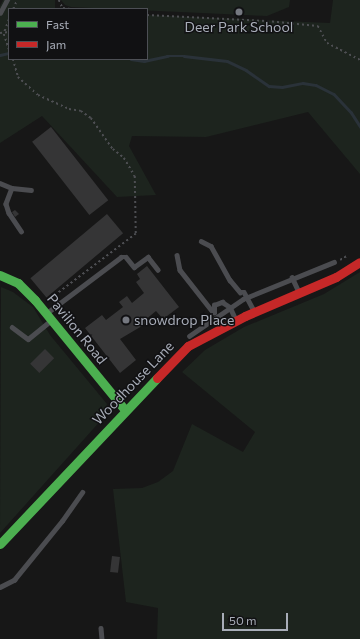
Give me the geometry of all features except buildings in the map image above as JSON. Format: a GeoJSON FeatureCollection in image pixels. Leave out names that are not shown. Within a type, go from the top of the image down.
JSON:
{"type":"FeatureCollection","features":[{"type":"Feature","properties":{"kind":"street","name":"Woodhouse Lane"},"geometry":{"type":"LineString","coordinates":[[0,544],[125,410],[188,346],[236,320],[300,295],[336,277],[360,262]]}},
{"type":"Feature","properties":{"kind":"street","name":"Pavilion Road"},"geometry":{"type":"LineString","coordinates":[[0,275],[18,283],[125,410]]}},
{"type":"Feature","properties":{"kind":"lane"},"geometry":{"type":"LineString","coordinates":[[0,13],[7,0]]}},
{"type":"Feature","properties":{"kind":"lane"},"geometry":{"type":"LineString","coordinates":[[0,183],[12,188],[31,190]]}},
{"type":"Feature","properties":{"kind":"lane"},"geometry":{"type":"LineString","coordinates":[[12,188],[6,204],[9,213],[21,231]]}},
{"type":"Feature","properties":{"kind":"lane"},"geometry":{"type":"LineString","coordinates":[[201,241],[211,246],[230,280],[248,297],[255,312]]}},
{"type":"Feature","properties":{"kind":"lane"},"geometry":{"type":"LineString","coordinates":[[177,254],[180,270],[215,314]]}},
{"type":"Feature","properties":{"kind":"lane"},"geometry":{"type":"LineString","coordinates":[[12,328],[28,339],[45,314],[121,257],[126,257],[134,267],[148,258],[158,270]]}},
{"type":"Feature","properties":{"kind":"lane"},"geometry":{"type":"LineString","coordinates":[[189,336],[215,314],[248,297],[292,277],[334,262]]}},
{"type":"Feature","properties":{"kind":"lane"},"geometry":{"type":"LineString","coordinates":[[292,277],[300,295]]}},
{"type":"Feature","properties":{"kind":"lane"},"geometry":{"type":"LineString","coordinates":[[215,314],[214,305],[219,302],[230,307],[236,320]]}},
{"type":"Feature","properties":{"kind":"lane"},"geometry":{"type":"LineString","coordinates":[[0,587],[14,580],[62,521],[82,492]]}},
{"type":"Feature","properties":{"kind":"lane"},"geometry":{"type":"LineString","coordinates":[[101,628],[102,639]]}},
{"type":"Feature","properties":{"kind":"path"},"geometry":{"type":"LineString","coordinates":[[148,15],[267,21],[318,26],[327,42],[360,60]]}},
{"type":"Feature","properties":{"kind":"path"},"geometry":{"type":"LineString","coordinates":[[8,23],[4,34],[8,45]]}},
{"type":"Feature","properties":{"kind":"path"},"geometry":{"type":"LineString","coordinates":[[0,33],[4,34],[8,32]]}},
{"type":"Feature","properties":{"kind":"path"},"geometry":{"type":"LineString","coordinates":[[12,60],[18,77],[38,94],[69,109],[81,111],[91,118],[113,148],[124,158],[135,176],[136,234],[45,314]]}},
{"type":"Feature","properties":{"kind":"shaded area"},"geometry":{"type":"Polygon","coordinates":[[[3,0],[55,0],[55,8],[8,8],[8,60],[148,60],[148,15],[330,23],[333,0],[360,0],[360,174],[308,112],[206,137],[132,136],[129,146],[156,195],[117,197],[42,116],[0,143],[0,6],[3,0]]]}},
{"type":"Feature","properties":{"kind":"shaded area"},"geometry":{"type":"Polygon","coordinates":[[[61,0],[290,0],[289,7],[267,16],[148,11],[148,8],[71,7],[65,5],[61,0]]]}},
{"type":"Feature","properties":{"kind":"shaded area"},"geometry":{"type":"Polygon","coordinates":[[[360,272],[360,639],[157,639],[158,608],[126,602],[113,489],[142,488],[158,482],[173,471],[192,424],[243,452],[255,432],[182,372],[205,350],[244,327],[324,294],[360,272]]]}},
{"type":"Feature","properties":{"kind":"shaded area"},"geometry":{"type":"Polygon","coordinates":[[[1,287],[13,292],[33,307],[50,335],[107,404],[103,418],[0,533],[1,287]]]}},
{"type":"Feature","properties":{"kind":"waterway"},"geometry":{"type":"LineString","coordinates":[[0,55],[8,53]]}},
{"type":"Feature","properties":{"kind":"waterway"},"geometry":{"type":"LineString","coordinates":[[138,60],[144,61],[167,56],[184,56],[227,61],[246,70],[269,86],[282,87],[303,83],[316,85],[334,94],[351,112],[360,126]]}},
{"type":"Feature","properties":{"kind":"traffic: fast"},"geometry":{"type":"LineString","coordinates":[[0,275],[18,283],[35,300],[125,410]]}},
{"type":"Feature","properties":{"kind":"traffic: fast"},"geometry":{"type":"LineString","coordinates":[[0,544],[157,378]]}},
{"type":"Feature","properties":{"kind":"traffic: jam"},"geometry":{"type":"LineString","coordinates":[[157,378],[188,346],[245,316],[336,277],[360,262]]}},
{"type":"Feature","properties":{"kind":"place","name":"Deer Park School"},"geometry":{"type":"Point","coordinates":[239,12]}},
{"type":"Feature","properties":{"kind":"place","name":"snowdrop Place"},"geometry":{"type":"Point","coordinates":[126,320]}}]}
